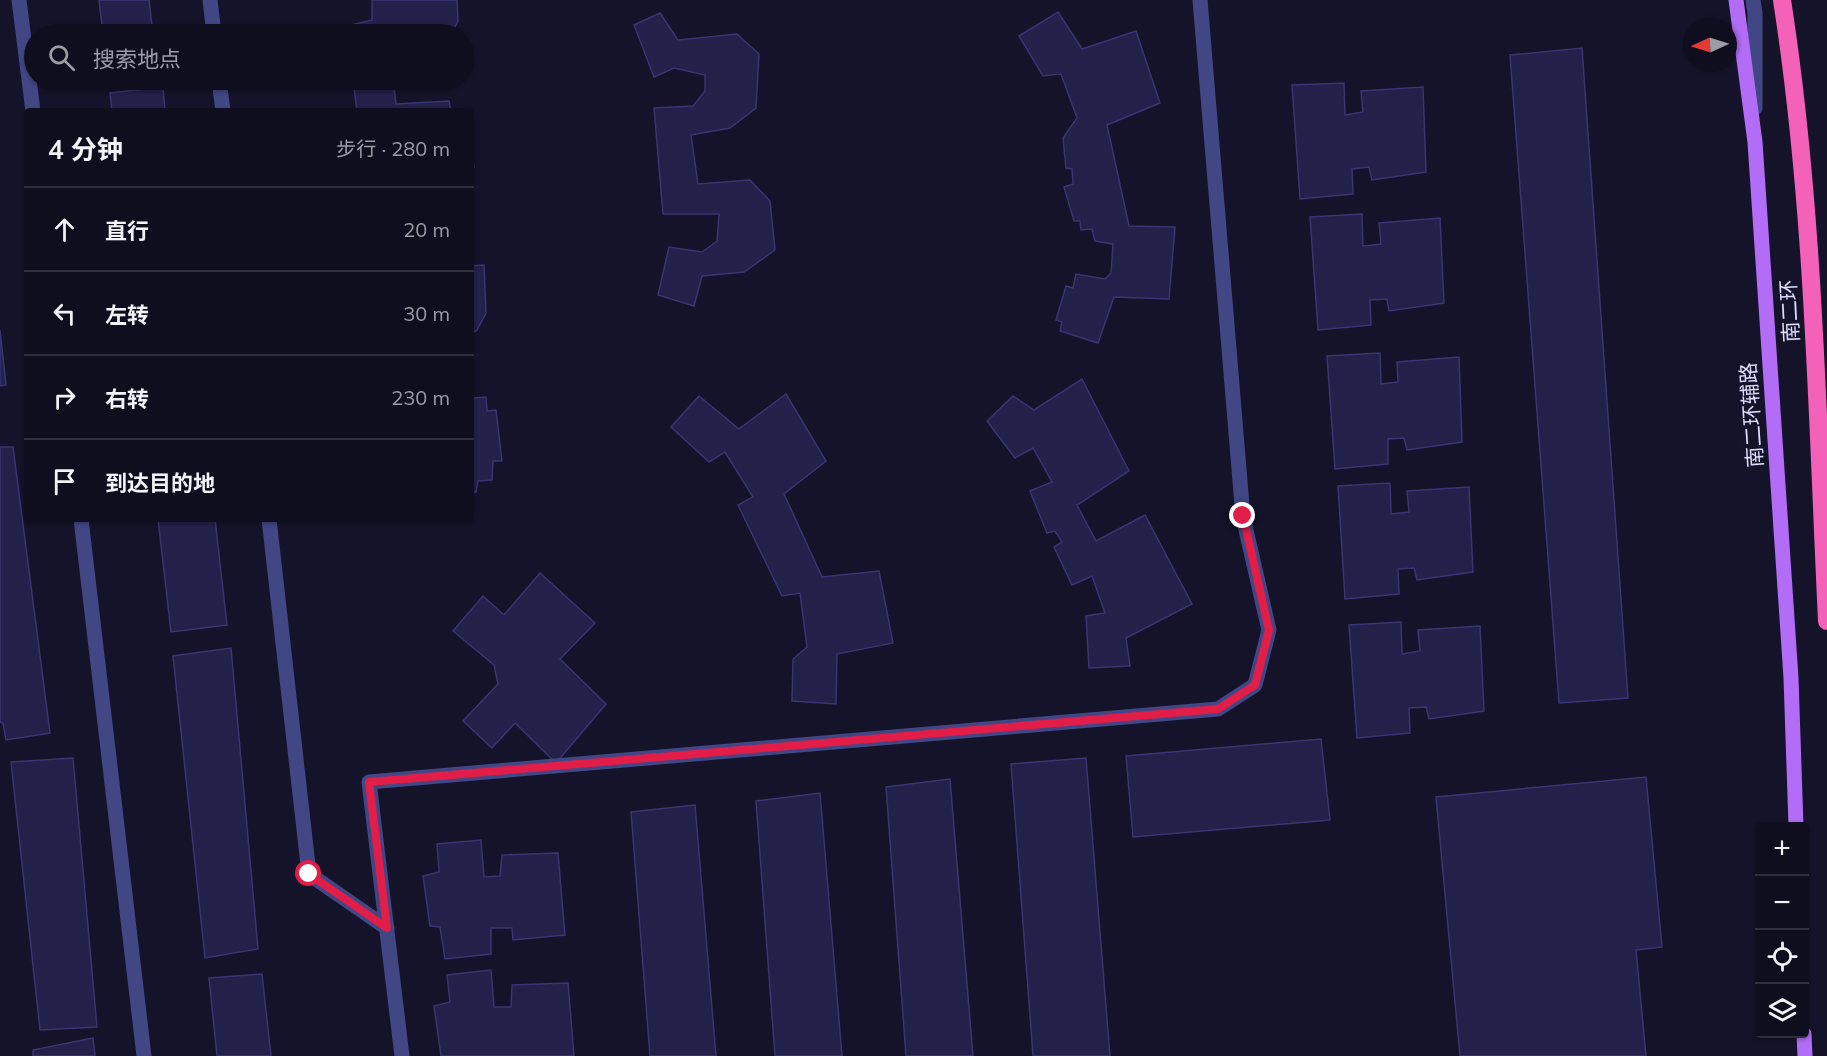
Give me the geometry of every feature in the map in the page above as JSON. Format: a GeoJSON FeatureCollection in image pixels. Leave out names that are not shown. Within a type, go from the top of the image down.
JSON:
{"type":"FeatureCollection","features":[{"type":"Feature","properties":{"kind":"highway","name":"南二环"},"geometry":{"type":"LineString","coordinates":[[1782,0],[1792,63],[1803,165],[1813,314],[1827,621]]}},
{"type":"Feature","properties":{"kind":"main road"},"geometry":{"type":"LineString","coordinates":[[1736,0],[1755,142]]}},
{"type":"Feature","properties":{"kind":"main road","name":"南二环辅路"},"geometry":{"type":"LineString","coordinates":[[1755,142],[1791,678],[1796,822]]}},
{"type":"Feature","properties":{"kind":"main road"},"geometry":{"type":"LineString","coordinates":[[1804,1038],[1805,1056]]}},
{"type":"Feature","properties":{"kind":"street"},"geometry":{"type":"LineString","coordinates":[[19,0],[24,40]]}},
{"type":"Feature","properties":{"kind":"street"},"geometry":{"type":"LineString","coordinates":[[210,0],[213,24]]}},
{"type":"Feature","properties":{"kind":"street"},"geometry":{"type":"LineString","coordinates":[[402,1056],[369,782],[1218,709],[1255,685],[1269,630],[1243,516],[1200,0]]}},
{"type":"Feature","properties":{"kind":"street","name":"南二环辅路"},"geometry":{"type":"LineString","coordinates":[[1753,0],[1755,13],[1755,142]]}},
{"type":"Feature","properties":{"kind":"street"},"geometry":{"type":"LineString","coordinates":[[30,90],[33,108]]}},
{"type":"Feature","properties":{"kind":"street"},"geometry":{"type":"LineString","coordinates":[[220,90],[223,108]]}},
{"type":"Feature","properties":{"kind":"street"},"geometry":{"type":"LineString","coordinates":[[81,522],[144,1056]]}},
{"type":"Feature","properties":{"kind":"street"},"geometry":{"type":"LineString","coordinates":[[269,522],[309,874],[387,928]]}},
{"type":"Feature","properties":{"kind":"building"},"geometry":{"type":"Polygon","coordinates":[[[99,0],[149,0],[152,24],[102,24],[99,0]]]}},
{"type":"Feature","properties":{"kind":"building"},"geometry":{"type":"Polygon","coordinates":[[[372,0],[457,0],[456,24],[355,24],[372,20],[372,0]]]}},
{"type":"Feature","properties":{"kind":"building"},"geometry":{"type":"Polygon","coordinates":[[[1058,12],[1082,49],[1136,31],[1160,103],[1107,125],[1129,226],[1175,227],[1169,299],[1114,297],[1098,343],[1060,331],[1062,322],[1056,320],[1066,286],[1073,288],[1076,274],[1105,279],[1111,273],[1113,244],[1095,241],[1092,229],[1081,230],[1080,221],[1074,221],[1064,187],[1073,184],[1072,169],[1066,168],[1063,138],[1077,118],[1061,74],[1043,76],[1019,36],[1058,12]]]}},
{"type":"Feature","properties":{"kind":"building"},"geometry":{"type":"Polygon","coordinates":[[[660,13],[678,40],[737,34],[759,54],[756,108],[730,128],[691,135],[698,184],[750,180],[770,201],[775,250],[744,272],[702,276],[694,306],[658,295],[669,247],[702,252],[717,241],[719,214],[663,214],[654,108],[693,106],[705,91],[705,75],[674,68],[654,77],[634,25],[660,13]]]}},
{"type":"Feature","properties":{"kind":"building"},"geometry":{"type":"Polygon","coordinates":[[[1582,48],[1628,698],[1559,703],[1510,55],[1582,48]]]}},
{"type":"Feature","properties":{"kind":"building"},"geometry":{"type":"Polygon","coordinates":[[[1344,83],[1345,115],[1363,112],[1361,91],[1423,87],[1426,172],[1372,180],[1369,167],[1352,169],[1353,194],[1300,199],[1292,85],[1344,83]]]}},
{"type":"Feature","properties":{"kind":"building"},"geometry":{"type":"Polygon","coordinates":[[[163,90],[165,108],[112,108],[110,93],[163,90]]]}},
{"type":"Feature","properties":{"kind":"building"},"geometry":{"type":"Polygon","coordinates":[[[354,90],[394,90],[396,104],[449,101],[450,108],[357,108],[354,90]]]}},
{"type":"Feature","properties":{"kind":"building"},"geometry":{"type":"Polygon","coordinates":[[[1362,214],[1363,246],[1381,244],[1379,223],[1440,218],[1444,303],[1389,311],[1387,299],[1370,300],[1371,325],[1318,330],[1310,217],[1362,214]]]}},
{"type":"Feature","properties":{"kind":"building"},"geometry":{"type":"Polygon","coordinates":[[[484,265],[486,313],[474,332],[474,266],[484,265]]]}},
{"type":"Feature","properties":{"kind":"building"},"geometry":{"type":"Polygon","coordinates":[[[0,330],[6,385],[0,386],[0,330]]]}},
{"type":"Feature","properties":{"kind":"building"},"geometry":{"type":"Polygon","coordinates":[[[1380,353],[1381,384],[1398,382],[1397,362],[1459,357],[1462,442],[1407,450],[1404,438],[1388,439],[1388,464],[1335,469],[1327,356],[1380,353]]]}},
{"type":"Feature","properties":{"kind":"building"},"geometry":{"type":"Polygon","coordinates":[[[1082,379],[1129,471],[1077,505],[1096,541],[1145,515],[1192,604],[1126,638],[1130,666],[1089,668],[1086,616],[1105,613],[1092,576],[1072,585],[1054,547],[1062,542],[1055,531],[1047,533],[1030,491],[1052,482],[1033,448],[1015,458],[987,421],[1013,396],[1034,410],[1082,379]]]}},
{"type":"Feature","properties":{"kind":"building"},"geometry":{"type":"Polygon","coordinates":[[[786,394],[826,461],[784,494],[822,577],[879,571],[893,643],[837,654],[836,704],[792,701],[793,659],[807,647],[800,593],[782,596],[738,505],[753,497],[725,452],[709,462],[671,427],[699,396],[739,429],[786,394]]]}},
{"type":"Feature","properties":{"kind":"building"},"geometry":{"type":"Polygon","coordinates":[[[486,397],[487,411],[496,410],[502,461],[493,461],[492,480],[478,481],[474,492],[474,398],[486,397]]]}},
{"type":"Feature","properties":{"kind":"building"},"geometry":{"type":"Polygon","coordinates":[[[0,447],[13,447],[50,733],[6,740],[3,723],[0,722],[0,447]]]}},
{"type":"Feature","properties":{"kind":"building"},"geometry":{"type":"Polygon","coordinates":[[[1390,483],[1391,514],[1409,512],[1407,491],[1469,487],[1473,572],[1417,580],[1414,568],[1398,569],[1399,594],[1345,599],[1338,486],[1390,483]]]}},
{"type":"Feature","properties":{"kind":"building"},"geometry":{"type":"Polygon","coordinates":[[[158,522],[215,522],[227,625],[171,632],[158,522]]]}},
{"type":"Feature","properties":{"kind":"building"},"geometry":{"type":"Polygon","coordinates":[[[540,573],[595,623],[560,659],[606,704],[556,763],[515,723],[492,748],[463,721],[498,684],[494,665],[453,631],[483,596],[504,615],[540,573]]]}},
{"type":"Feature","properties":{"kind":"building"},"geometry":{"type":"Polygon","coordinates":[[[1401,622],[1402,654],[1420,651],[1418,630],[1480,626],[1484,711],[1429,719],[1426,707],[1409,708],[1410,733],[1357,738],[1349,625],[1401,622]]]}},
{"type":"Feature","properties":{"kind":"building"},"geometry":{"type":"Polygon","coordinates":[[[231,648],[258,949],[205,958],[173,656],[231,648]]]}},
{"type":"Feature","properties":{"kind":"building"},"geometry":{"type":"Polygon","coordinates":[[[1321,739],[1330,820],[1133,837],[1126,756],[1321,739]]]}},
{"type":"Feature","properties":{"kind":"building"},"geometry":{"type":"Polygon","coordinates":[[[73,758],[97,1027],[40,1030],[11,762],[73,758]]]}},
{"type":"Feature","properties":{"kind":"building"},"geometry":{"type":"Polygon","coordinates":[[[1086,758],[1110,1056],[1033,1056],[1011,764],[1086,758]]]}},
{"type":"Feature","properties":{"kind":"building"},"geometry":{"type":"Polygon","coordinates":[[[1646,777],[1662,947],[1636,950],[1646,1056],[1460,1056],[1436,797],[1646,777]]]}},
{"type":"Feature","properties":{"kind":"building"},"geometry":{"type":"Polygon","coordinates":[[[950,779],[973,1056],[906,1056],[886,787],[950,779]]]}},
{"type":"Feature","properties":{"kind":"building"},"geometry":{"type":"Polygon","coordinates":[[[820,793],[842,1056],[775,1056],[756,801],[820,793]]]}},
{"type":"Feature","properties":{"kind":"building"},"geometry":{"type":"Polygon","coordinates":[[[695,805],[716,1056],[650,1056],[631,812],[695,805]]]}},
{"type":"Feature","properties":{"kind":"building"},"geometry":{"type":"Polygon","coordinates":[[[481,840],[484,877],[500,876],[502,855],[558,853],[565,935],[513,940],[512,928],[491,928],[491,954],[445,959],[440,927],[430,926],[423,876],[439,872],[437,844],[481,840]]]}},
{"type":"Feature","properties":{"kind":"building"},"geometry":{"type":"Polygon","coordinates":[[[491,970],[494,1007],[511,1007],[512,985],[568,983],[574,1056],[441,1056],[434,1006],[450,1002],[447,975],[491,970]]]}},
{"type":"Feature","properties":{"kind":"building"},"geometry":{"type":"Polygon","coordinates":[[[262,974],[271,1056],[217,1056],[209,978],[262,974]]]}},
{"type":"Feature","properties":{"kind":"building"},"geometry":{"type":"Polygon","coordinates":[[[93,1038],[95,1056],[33,1056],[33,1050],[93,1038]]]}},
{"type":"Feature","properties":{"kind":"route"},"geometry":{"type":"LineString","coordinates":[[309,874],[387,928],[369,782],[1218,709],[1255,685],[1269,630],[1243,516]]}}]}
